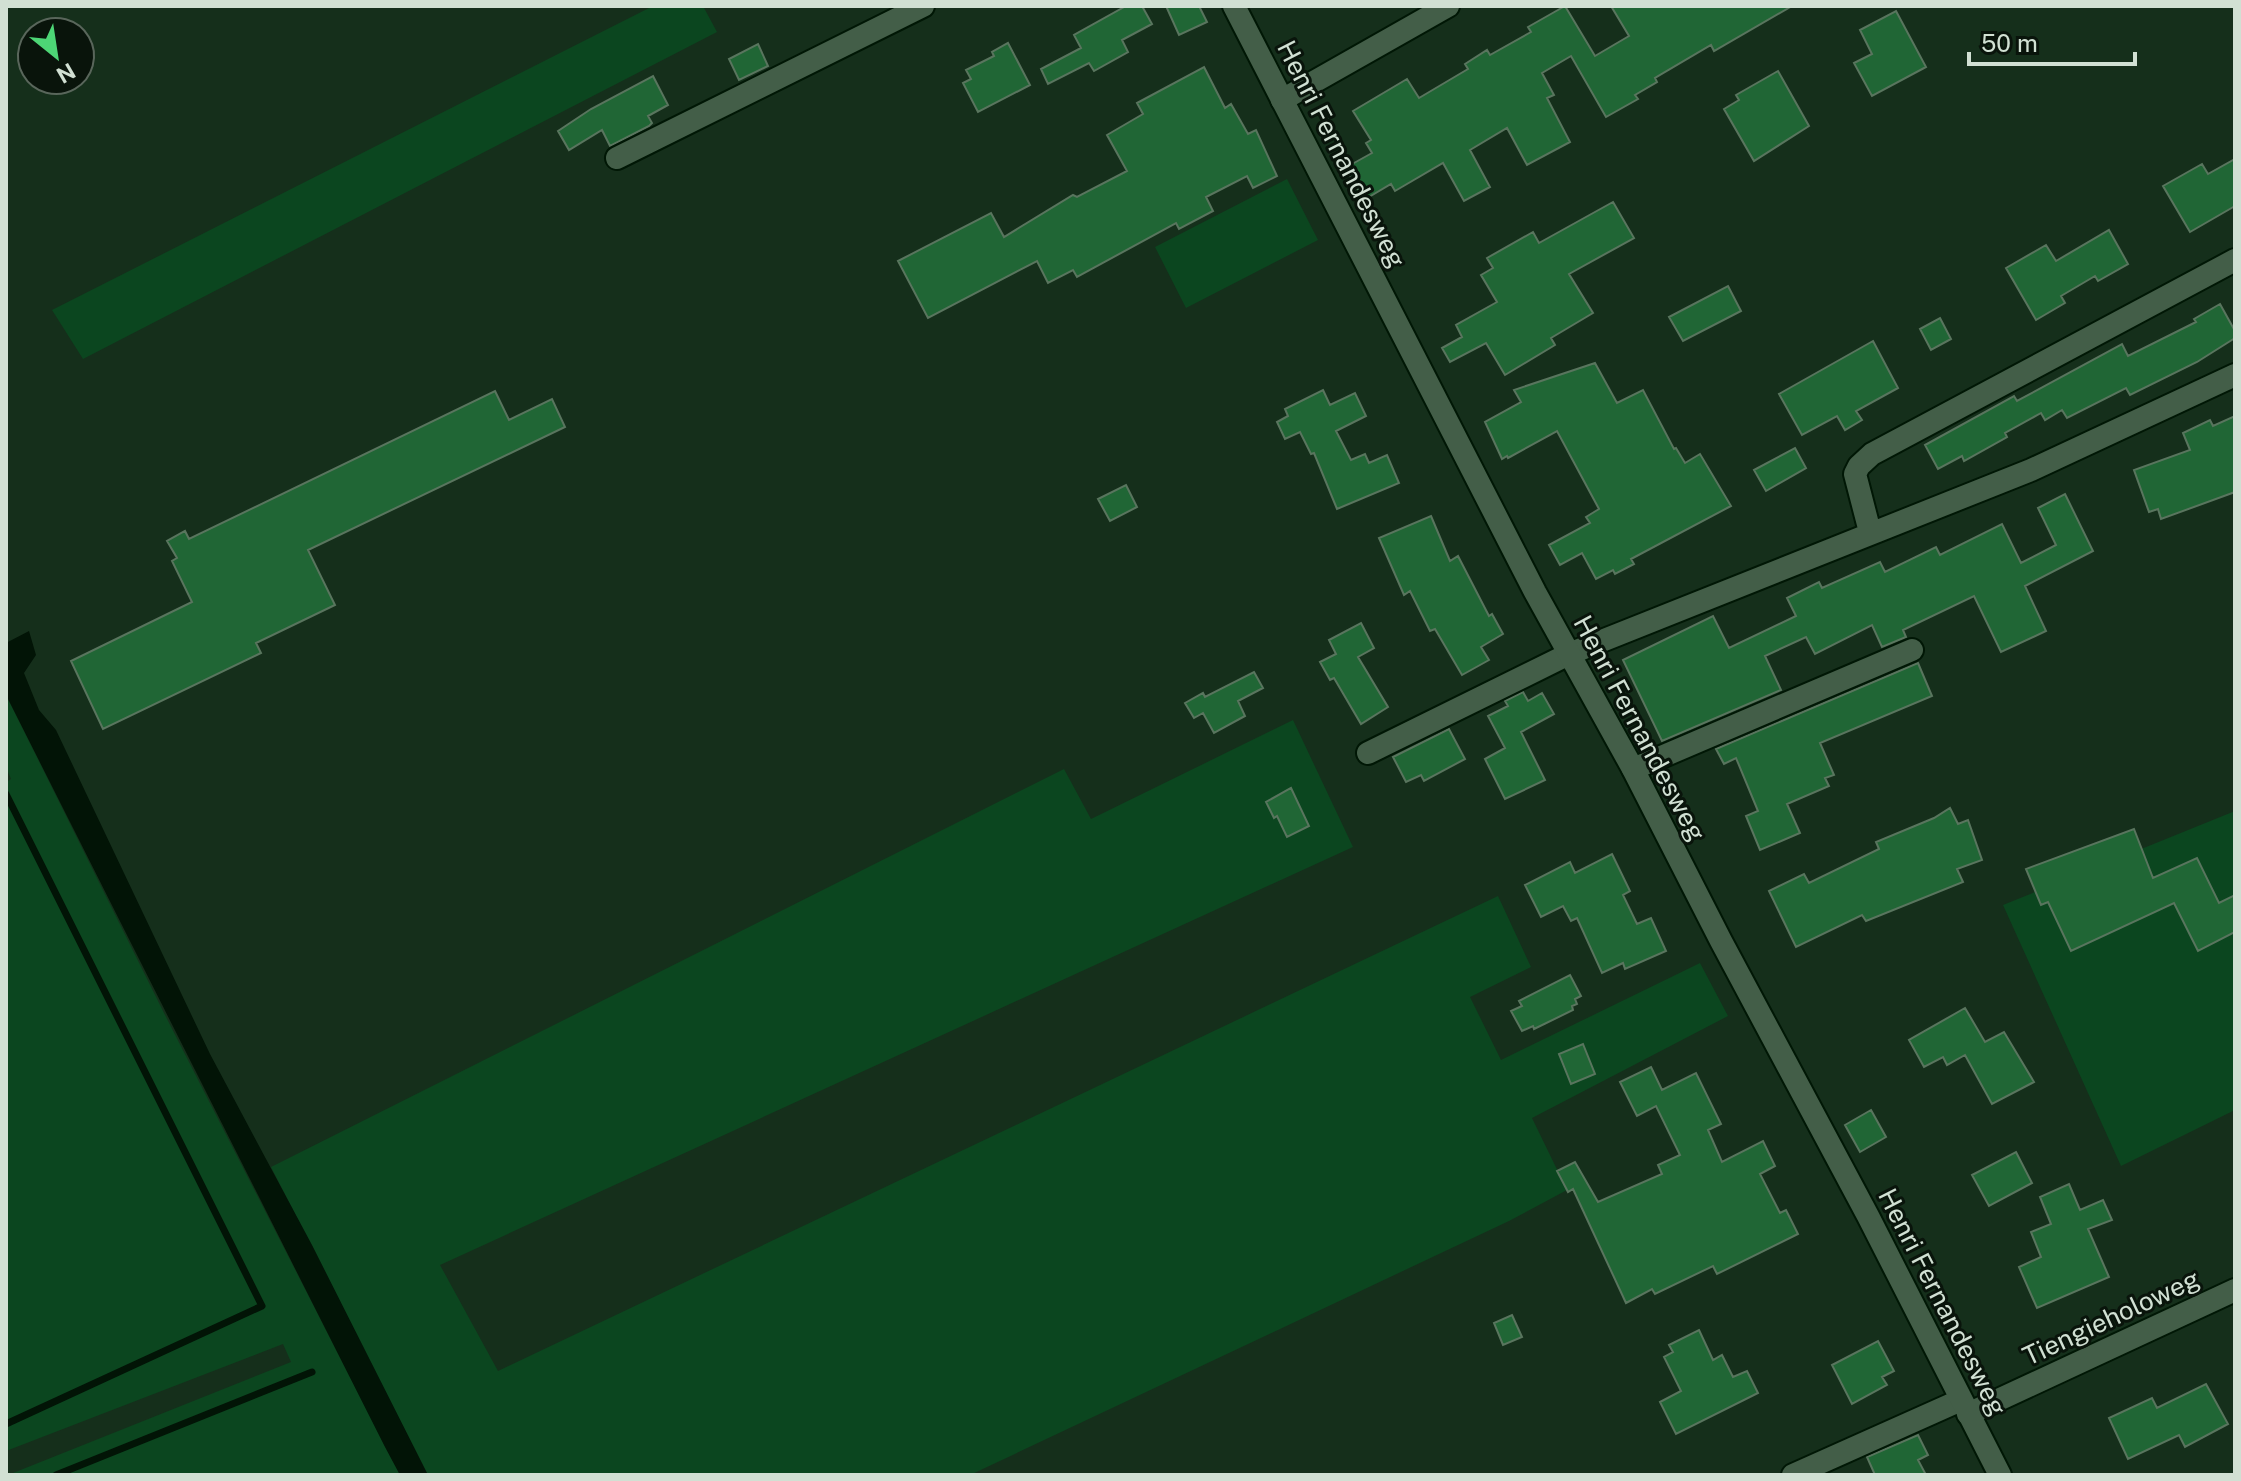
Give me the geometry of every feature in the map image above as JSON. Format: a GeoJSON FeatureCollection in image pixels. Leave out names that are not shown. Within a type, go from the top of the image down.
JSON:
{"type":"FeatureCollection","features":[{"type":"Feature","properties":{"kind":"street"},"geometry":{"type":"LineString","coordinates":[[617,158],[923,6]]}},
{"type":"Feature","properties":{"kind":"street","name":"Henri Fernandesweg"},"geometry":{"type":"LineString","coordinates":[[1234,6],[1569,654],[1633,769],[1868,1216],[2000,1475]]}},
{"type":"Feature","properties":{"kind":"street"},"geometry":{"type":"LineString","coordinates":[[1282,100],[1448,6]]}},
{"type":"Feature","properties":{"kind":"street"},"geometry":{"type":"LineString","coordinates":[[1870,532],[1855,474],[1872,454],[2235,260]]}},
{"type":"Feature","properties":{"kind":"street"},"geometry":{"type":"LineString","coordinates":[[1368,753],[1569,654],[2031,470],[2235,375]]}},
{"type":"Feature","properties":{"kind":"street"},"geometry":{"type":"LineString","coordinates":[[1633,769],[1912,650]]}},
{"type":"Feature","properties":{"kind":"street","name":"Tiengieholoweg"},"geometry":{"type":"LineString","coordinates":[[1793,1475],[1964,1407],[2235,1290]]}},
{"type":"Feature","properties":{"kind":"green space"},"geometry":{"type":"Polygon","coordinates":[[[653,6],[703,6],[717,32],[83,359],[52,310],[653,6]]]}},
{"type":"Feature","properties":{"kind":"green space"},"geometry":{"type":"Polygon","coordinates":[[[1287,179],[1318,240],[1186,308],[1155,247],[1287,179]]]}},
{"type":"Feature","properties":{"kind":"green space"},"geometry":{"type":"Polygon","coordinates":[[[6,695],[400,1475],[8,1475],[291,1362],[283,1344],[6,1451],[6,782],[11,779],[6,767],[6,695]]]}},
{"type":"Feature","properties":{"kind":"green space"},"geometry":{"type":"Polygon","coordinates":[[[1293,720],[1353,847],[440,1265],[498,1371],[1498,896],[1531,967],[1470,997],[1501,1060],[1700,963],[1728,1016],[1532,1118],[1567,1190],[1509,1221],[970,1475],[428,1475],[271,1167],[1064,769],[1091,819],[1293,720]]]}},
{"type":"Feature","properties":{"kind":"green space"},"geometry":{"type":"Polygon","coordinates":[[[2235,811],[2235,1110],[2121,1166],[2003,905],[2235,811]]]}},
{"type":"Feature","properties":{"kind":"shaded area"},"geometry":{"type":"Polygon","coordinates":[[[29,631],[36,655],[24,673],[39,710],[56,730],[210,1054],[312,1245],[428,1475],[400,1475],[6,695],[6,643],[29,631]]]}},
{"type":"Feature","properties":{"kind":"building"},"geometry":{"type":"Polygon","coordinates":[[[1126,6],[1142,6],[1152,24],[1122,40],[1128,52],[1094,71],[1089,63],[1048,84],[1041,69],[1081,48],[1074,35],[1126,6]]]}},
{"type":"Feature","properties":{"kind":"building"},"geometry":{"type":"Polygon","coordinates":[[[1166,6],[1199,6],[1207,22],[1179,35],[1166,6]]]}},
{"type":"Feature","properties":{"kind":"building"},"geometry":{"type":"Polygon","coordinates":[[[1565,6],[1595,56],[1629,36],[1611,6],[1792,6],[1714,51],[1711,45],[1655,78],[1657,82],[1635,95],[1638,99],[1606,117],[1571,56],[1542,73],[1554,95],[1547,98],[1570,142],[1527,165],[1507,128],[1470,150],[1490,187],[1464,201],[1443,163],[1395,191],[1391,184],[1364,200],[1345,168],[1372,153],[1366,143],[1371,140],[1353,111],[1407,79],[1419,98],[1468,69],[1465,64],[1487,50],[1490,55],[1531,32],[1528,27],[1565,6]]]}},
{"type":"Feature","properties":{"kind":"building"},"geometry":{"type":"Polygon","coordinates":[[[1896,11],[1926,67],[1872,96],[1854,63],[1872,54],[1860,30],[1896,11]]]}},
{"type":"Feature","properties":{"kind":"building"},"geometry":{"type":"Polygon","coordinates":[[[1008,43],[1030,85],[978,112],[963,83],[971,79],[966,70],[994,56],[992,52],[1008,43]]]}},
{"type":"Feature","properties":{"kind":"building"},"geometry":{"type":"Polygon","coordinates":[[[758,44],[768,66],[739,80],[729,59],[758,44]]]}},
{"type":"Feature","properties":{"kind":"building"},"geometry":{"type":"Polygon","coordinates":[[[1204,67],[1225,108],[1231,104],[1248,134],[1256,130],[1277,176],[1253,188],[1247,176],[1206,197],[1213,211],[1179,229],[1176,223],[1077,277],[1073,270],[1048,283],[1037,261],[928,318],[898,261],[991,213],[1004,237],[1073,195],[1077,197],[1127,171],[1107,135],[1143,114],[1137,103],[1204,67]]]}},
{"type":"Feature","properties":{"kind":"building"},"geometry":{"type":"Polygon","coordinates":[[[1778,71],[1809,126],[1754,161],[1724,109],[1739,100],[1736,95],[1778,71]]]}},
{"type":"Feature","properties":{"kind":"building"},"geometry":{"type":"Polygon","coordinates":[[[653,76],[668,105],[648,116],[652,123],[649,126],[610,146],[602,130],[569,150],[558,131],[591,109],[653,76]]]}},
{"type":"Feature","properties":{"kind":"building"},"geometry":{"type":"Polygon","coordinates":[[[2235,159],[2235,206],[2190,232],[2163,186],[2202,164],[2208,174],[2235,159]]]}},
{"type":"Feature","properties":{"kind":"building"},"geometry":{"type":"Polygon","coordinates":[[[1613,202],[1634,238],[1569,274],[1593,313],[1551,338],[1555,345],[1505,375],[1486,343],[1450,362],[1442,348],[1462,337],[1456,325],[1497,302],[1481,275],[1493,268],[1487,258],[1533,232],[1539,243],[1613,202]]]}},
{"type":"Feature","properties":{"kind":"building"},"geometry":{"type":"Polygon","coordinates":[[[2109,230],[2128,264],[2098,281],[2095,276],[2061,296],[2065,303],[2036,320],[2006,268],[2046,245],[2056,261],[2109,230]]]}},
{"type":"Feature","properties":{"kind":"building"},"geometry":{"type":"Polygon","coordinates":[[[1728,286],[1741,311],[1683,341],[1669,317],[1728,286]]]}},
{"type":"Feature","properties":{"kind":"building"},"geometry":{"type":"Polygon","coordinates":[[[2220,304],[2235,331],[2235,338],[2197,362],[2130,395],[2126,388],[2067,418],[2062,410],[2045,420],[2041,413],[1964,461],[1962,456],[1938,469],[1925,445],[2014,396],[2017,401],[2122,344],[2128,356],[2196,322],[2194,319],[2220,304]]]}},
{"type":"Feature","properties":{"kind":"building"},"geometry":{"type":"Polygon","coordinates":[[[1940,318],[1951,339],[1931,350],[1920,329],[1940,318]]]}},
{"type":"Feature","properties":{"kind":"building"},"geometry":{"type":"Polygon","coordinates":[[[1873,341],[1898,388],[1856,411],[1862,420],[1845,430],[1837,416],[1802,435],[1779,394],[1873,341]]]}},
{"type":"Feature","properties":{"kind":"building"},"geometry":{"type":"Polygon","coordinates":[[[1595,363],[1617,403],[1643,390],[1674,449],[1685,463],[1700,454],[1731,506],[1631,559],[1634,564],[1596,579],[1582,553],[1560,565],[1549,545],[1590,523],[1586,517],[1599,509],[1557,431],[1502,459],[1485,422],[1521,402],[1514,390],[1595,363]]]}},
{"type":"Feature","properties":{"kind":"building"},"geometry":{"type":"Polygon","coordinates":[[[1323,390],[1330,405],[1355,393],[1366,416],[1336,431],[1351,460],[1365,454],[1369,463],[1387,455],[1399,483],[1337,509],[1314,453],[1311,454],[1300,432],[1285,439],[1277,422],[1288,416],[1285,409],[1323,390]]]}},
{"type":"Feature","properties":{"kind":"building"},"geometry":{"type":"Polygon","coordinates":[[[495,391],[509,420],[552,399],[565,427],[308,550],[335,605],[256,643],[261,653],[103,729],[71,661],[192,602],[172,561],[177,558],[167,541],[185,531],[189,539],[495,391]]]}},
{"type":"Feature","properties":{"kind":"building"},"geometry":{"type":"Polygon","coordinates":[[[2235,416],[2235,492],[2161,519],[2158,509],[2149,512],[2134,470],[2190,450],[2183,433],[2210,420],[2213,426],[2235,416]]]}},
{"type":"Feature","properties":{"kind":"building"},"geometry":{"type":"Polygon","coordinates":[[[1795,448],[1806,468],[1766,491],[1754,470],[1795,448]]]}},
{"type":"Feature","properties":{"kind":"building"},"geometry":{"type":"Polygon","coordinates":[[[1126,485],[1137,507],[1110,521],[1098,499],[1126,485]]]}},
{"type":"Feature","properties":{"kind":"building"},"geometry":{"type":"Polygon","coordinates":[[[2065,494],[2093,551],[2025,586],[2046,631],[2001,652],[1974,596],[1903,630],[1906,637],[1882,647],[1872,625],[1815,654],[1806,637],[1765,656],[1781,690],[1662,741],[1623,660],[1713,616],[1729,648],[1796,616],[1787,598],[1819,582],[1822,588],[1880,562],[1885,572],[1936,547],[1940,555],[2002,524],[2021,563],[2056,545],[2038,508],[2065,494]]]}},
{"type":"Feature","properties":{"kind":"building"},"geometry":{"type":"Polygon","coordinates":[[[1431,516],[1450,561],[1458,556],[1489,616],[1492,614],[1503,634],[1481,647],[1489,660],[1462,675],[1435,629],[1430,631],[1410,591],[1404,595],[1379,538],[1431,516]]]}},
{"type":"Feature","properties":{"kind":"building"},"geometry":{"type":"Polygon","coordinates":[[[1361,623],[1374,648],[1358,657],[1388,707],[1361,724],[1334,678],[1330,680],[1320,662],[1336,654],[1329,640],[1361,623]]]}},
{"type":"Feature","properties":{"kind":"building"},"geometry":{"type":"Polygon","coordinates":[[[1918,663],[1932,696],[1820,743],[1834,775],[1825,778],[1829,786],[1787,804],[1800,833],[1760,850],[1746,816],[1758,811],[1736,758],[1724,764],[1716,749],[1918,663]]]}},
{"type":"Feature","properties":{"kind":"building"},"geometry":{"type":"Polygon","coordinates":[[[1254,672],[1263,688],[1238,701],[1245,716],[1214,733],[1203,713],[1194,718],[1185,703],[1203,693],[1205,697],[1254,672]]]}},
{"type":"Feature","properties":{"kind":"building"},"geometry":{"type":"Polygon","coordinates":[[[1523,692],[1528,701],[1542,693],[1554,714],[1521,732],[1545,780],[1505,799],[1485,759],[1505,748],[1488,716],[1508,706],[1505,701],[1523,692]]]}},
{"type":"Feature","properties":{"kind":"building"},"geometry":{"type":"Polygon","coordinates":[[[1449,729],[1465,759],[1424,781],[1421,775],[1406,782],[1393,757],[1449,729]]]}},
{"type":"Feature","properties":{"kind":"building"},"geometry":{"type":"Polygon","coordinates":[[[1291,788],[1309,826],[1287,837],[1266,802],[1291,788]]]}},
{"type":"Feature","properties":{"kind":"building"},"geometry":{"type":"Polygon","coordinates":[[[1950,808],[1958,824],[1968,820],[1982,860],[1957,869],[1963,882],[1866,921],[1862,915],[1796,947],[1769,891],[1804,874],[1809,883],[1879,849],[1876,842],[1934,818],[1950,808]]]}},
{"type":"Feature","properties":{"kind":"building"},"geometry":{"type":"Polygon","coordinates":[[[2134,829],[2153,878],[2197,858],[2219,903],[2235,895],[2235,932],[2198,951],[2174,903],[2071,951],[2048,902],[2041,905],[2026,869],[2134,829]]]}},
{"type":"Feature","properties":{"kind":"building"},"geometry":{"type":"Polygon","coordinates":[[[1612,854],[1630,891],[1623,895],[1637,924],[1651,918],[1666,951],[1625,969],[1623,963],[1602,973],[1577,918],[1571,921],[1563,906],[1541,917],[1525,885],[1570,862],[1575,873],[1612,854]]]}},
{"type":"Feature","properties":{"kind":"building"},"geometry":{"type":"Polygon","coordinates":[[[1570,975],[1581,996],[1575,999],[1577,1004],[1572,1006],[1573,1010],[1534,1029],[1533,1026],[1522,1031],[1511,1011],[1522,1006],[1519,1001],[1570,975]]]}},
{"type":"Feature","properties":{"kind":"building"},"geometry":{"type":"Polygon","coordinates":[[[1965,1008],[1985,1042],[2004,1032],[2034,1082],[1992,1104],[1965,1055],[1947,1065],[1943,1057],[1924,1067],[1909,1040],[1965,1008]]]}},
{"type":"Feature","properties":{"kind":"building"},"geometry":{"type":"Polygon","coordinates":[[[1583,1044],[1595,1074],[1571,1084],[1559,1054],[1583,1044]]]}},
{"type":"Feature","properties":{"kind":"building"},"geometry":{"type":"Polygon","coordinates":[[[1651,1067],[1662,1090],[1696,1073],[1721,1124],[1708,1130],[1722,1162],[1763,1141],[1775,1166],[1760,1174],[1780,1213],[1786,1210],[1798,1234],[1717,1274],[1713,1266],[1655,1294],[1652,1289],[1626,1303],[1573,1189],[1568,1192],[1557,1171],[1575,1162],[1598,1202],[1662,1174],[1658,1165],[1680,1155],[1656,1106],[1637,1116],[1620,1082],[1651,1067]]]}},
{"type":"Feature","properties":{"kind":"building"},"geometry":{"type":"Polygon","coordinates":[[[1871,1110],[1886,1137],[1860,1152],[1845,1125],[1871,1110]]]}},
{"type":"Feature","properties":{"kind":"building"},"geometry":{"type":"Polygon","coordinates":[[[2016,1152],[2032,1183],[1989,1206],[1972,1175],[2016,1152]]]}},
{"type":"Feature","properties":{"kind":"building"},"geometry":{"type":"Polygon","coordinates":[[[2069,1184],[2080,1210],[2103,1200],[2112,1220],[2088,1229],[2109,1277],[2037,1308],[2019,1267],[2041,1257],[2031,1232],[2051,1224],[2040,1197],[2069,1184]]]}},
{"type":"Feature","properties":{"kind":"building"},"geometry":{"type":"Polygon","coordinates":[[[1512,1315],[1522,1337],[1503,1345],[1494,1323],[1512,1315]]]}},
{"type":"Feature","properties":{"kind":"building"},"geometry":{"type":"Polygon","coordinates":[[[1699,1330],[1713,1360],[1722,1355],[1733,1377],[1747,1371],[1758,1393],[1676,1434],[1660,1402],[1681,1391],[1664,1357],[1673,1352],[1669,1345],[1699,1330]]]}},
{"type":"Feature","properties":{"kind":"building"},"geometry":{"type":"Polygon","coordinates":[[[1878,1341],[1894,1371],[1882,1377],[1887,1385],[1852,1404],[1832,1365],[1878,1341]]]}},
{"type":"Feature","properties":{"kind":"building"},"geometry":{"type":"Polygon","coordinates":[[[2206,1384],[2228,1424],[2185,1447],[2179,1435],[2128,1459],[2109,1418],[2152,1398],[2157,1408],[2206,1384]]]}},
{"type":"Feature","properties":{"kind":"building"},"geometry":{"type":"Polygon","coordinates":[[[1918,1435],[1928,1455],[1918,1460],[1926,1475],[1875,1475],[1867,1457],[1918,1435]]]}},
{"type":"Feature","properties":{"kind":"waterway"},"geometry":{"type":"LineString","coordinates":[[6,794],[262,1306],[6,1424]]}},
{"type":"Feature","properties":{"kind":"waterway"},"geometry":{"type":"LineString","coordinates":[[56,1475],[312,1372]]}}]}
